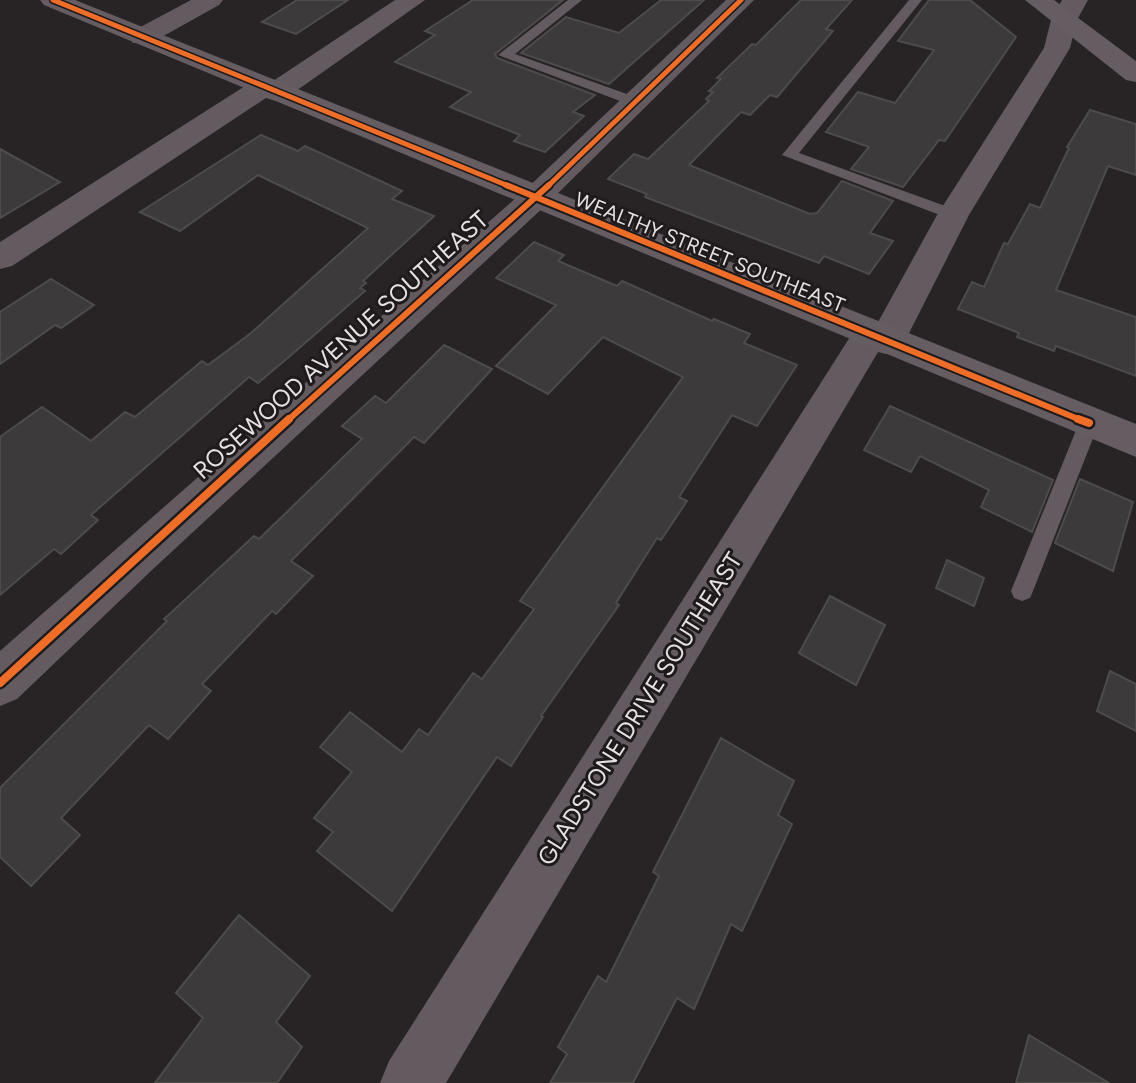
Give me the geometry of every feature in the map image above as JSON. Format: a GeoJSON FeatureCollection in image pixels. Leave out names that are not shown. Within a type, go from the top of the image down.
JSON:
{"type":"FeatureCollection","features":[{"type":"Feature","properties":{"kind":"main road","name":"WEALTHY STREET SOUTHEAST"},"geometry":{"type":"LineString","coordinates":[[53,0],[1136,441]]}},
{"type":"Feature","properties":{"kind":"main road"},"geometry":{"type":"LineString","coordinates":[[1038,0],[1069,10],[1136,74]]}},
{"type":"Feature","properties":{"kind":"street"},"geometry":{"type":"LineString","coordinates":[[142,37],[210,0]]}},
{"type":"Feature","properties":{"kind":"street"},"geometry":{"type":"LineString","coordinates":[[0,258],[412,0]]}},
{"type":"Feature","properties":{"kind":"street","name":"ROSEWOOD AVENUE SOUTHEAST"},"geometry":{"type":"LineString","coordinates":[[0,683],[136,556],[535,198],[741,0]]}},
{"type":"Feature","properties":{"kind":"street","name":"GLADSTONE DRIVE SOUTHEAST"},"geometry":{"type":"LineString","coordinates":[[411,1083],[1057,48],[1069,10]]}},
{"type":"Feature","properties":{"kind":"lane"},"geometry":{"type":"LineString","coordinates":[[576,0],[505,55],[633,101]]}},
{"type":"Feature","properties":{"kind":"lane"},"geometry":{"type":"LineString","coordinates":[[916,0],[790,155],[953,215]]}},
{"type":"Feature","properties":{"kind":"lane"},"geometry":{"type":"LineString","coordinates":[[1022,591],[1089,423]]}},
{"type":"Feature","properties":{"kind":"building"},"geometry":{"type":"Polygon","coordinates":[[[297,0],[348,0],[296,34],[262,22],[297,0]]]}},
{"type":"Feature","properties":{"kind":"building"},"geometry":{"type":"Polygon","coordinates":[[[473,0],[563,0],[495,54],[497,58],[595,95],[573,112],[584,116],[545,152],[514,141],[520,135],[450,107],[471,92],[395,62],[435,35],[425,31],[473,0]]]}},
{"type":"Feature","properties":{"kind":"building"},"geometry":{"type":"Polygon","coordinates":[[[661,0],[704,0],[609,84],[521,53],[566,17],[619,33],[661,0]]]}},
{"type":"Feature","properties":{"kind":"building"},"geometry":{"type":"Polygon","coordinates":[[[801,0],[852,0],[826,29],[833,31],[777,97],[770,95],[750,115],[741,112],[689,165],[810,214],[817,213],[842,181],[893,201],[870,233],[893,241],[869,274],[824,256],[819,263],[645,197],[647,194],[608,179],[634,154],[648,159],[709,101],[706,99],[713,92],[709,91],[721,79],[717,78],[801,0]]]}},
{"type":"Feature","properties":{"kind":"building"},"geometry":{"type":"Polygon","coordinates":[[[929,0],[970,0],[1016,37],[945,141],[939,140],[903,187],[851,169],[869,147],[826,132],[858,92],[895,103],[934,50],[898,41],[929,0]]]}},
{"type":"Feature","properties":{"kind":"building"},"geometry":{"type":"Polygon","coordinates":[[[1090,110],[1136,124],[1136,175],[1108,166],[1056,290],[1136,317],[1136,376],[1056,346],[1054,351],[1017,337],[1019,333],[958,309],[972,282],[984,287],[1004,243],[1008,244],[1030,204],[1040,208],[1067,147],[1090,110]]]}},
{"type":"Feature","properties":{"kind":"building"},"geometry":{"type":"Polygon","coordinates":[[[261,135],[298,151],[305,146],[402,191],[392,199],[434,216],[363,281],[366,283],[360,288],[365,291],[258,383],[249,377],[91,515],[98,520],[61,554],[54,549],[0,595],[0,437],[42,407],[91,441],[125,412],[135,417],[202,361],[208,365],[251,333],[368,228],[258,175],[180,231],[140,212],[261,135]]]}},
{"type":"Feature","properties":{"kind":"building"},"geometry":{"type":"Polygon","coordinates":[[[0,149],[60,182],[0,218],[0,149]]]}},
{"type":"Feature","properties":{"kind":"building"},"geometry":{"type":"Polygon","coordinates":[[[534,242],[564,255],[558,261],[617,286],[622,281],[712,321],[714,319],[750,334],[744,343],[797,365],[757,426],[732,415],[679,497],[687,501],[661,540],[657,538],[616,603],[619,605],[541,716],[511,766],[497,757],[392,911],[317,851],[333,832],[314,818],[352,772],[320,747],[350,712],[402,752],[419,729],[428,735],[473,673],[482,679],[534,609],[520,601],[683,377],[603,337],[548,394],[496,366],[556,305],[496,278],[534,242]]]}},
{"type":"Feature","properties":{"kind":"building"},"geometry":{"type":"Polygon","coordinates":[[[51,279],[94,305],[61,328],[55,325],[0,364],[0,312],[51,279]]]}},
{"type":"Feature","properties":{"kind":"building"},"geometry":{"type":"Polygon","coordinates":[[[444,345],[492,369],[424,443],[414,437],[291,561],[313,576],[276,614],[272,611],[202,684],[211,691],[168,739],[149,725],[61,818],[80,835],[31,886],[0,857],[0,788],[167,621],[164,619],[254,536],[259,539],[362,439],[342,426],[375,396],[386,403],[444,345]]]}},
{"type":"Feature","properties":{"kind":"building"},"geometry":{"type":"Polygon","coordinates":[[[890,406],[1053,480],[1032,532],[981,507],[989,490],[920,456],[911,472],[864,450],[890,406]]]}},
{"type":"Feature","properties":{"kind":"building"},"geometry":{"type":"Polygon","coordinates":[[[1080,479],[1133,502],[1113,571],[1055,543],[1080,479]]]}},
{"type":"Feature","properties":{"kind":"building"},"geometry":{"type":"Polygon","coordinates":[[[947,560],[984,578],[974,606],[936,588],[947,560]]]}},
{"type":"Feature","properties":{"kind":"building"},"geometry":{"type":"Polygon","coordinates":[[[830,596],[885,625],[856,685],[799,653],[830,596]]]}},
{"type":"Feature","properties":{"kind":"building"},"geometry":{"type":"Polygon","coordinates":[[[1110,671],[1136,684],[1136,731],[1097,711],[1110,671]]]}},
{"type":"Feature","properties":{"kind":"building"},"geometry":{"type":"Polygon","coordinates":[[[721,738],[794,781],[778,815],[792,824],[742,931],[731,924],[694,1009],[677,998],[633,1083],[550,1083],[567,1054],[558,1047],[598,976],[606,982],[659,876],[653,872],[721,738]]]}},
{"type":"Feature","properties":{"kind":"building"},"geometry":{"type":"Polygon","coordinates":[[[239,915],[310,976],[276,1022],[302,1047],[277,1083],[155,1083],[203,1018],[176,993],[239,915]]]}},
{"type":"Feature","properties":{"kind":"building"},"geometry":{"type":"Polygon","coordinates":[[[1029,1035],[1109,1083],[1016,1083],[1029,1035]]]}},
{"type":"Feature","properties":{"kind":"cycle path"},"geometry":{"type":"LineString","coordinates":[[53,0],[1089,423]]}},
{"type":"Feature","properties":{"kind":"cycle path"},"geometry":{"type":"LineString","coordinates":[[0,683],[136,556],[535,198],[741,0]]}}]}
